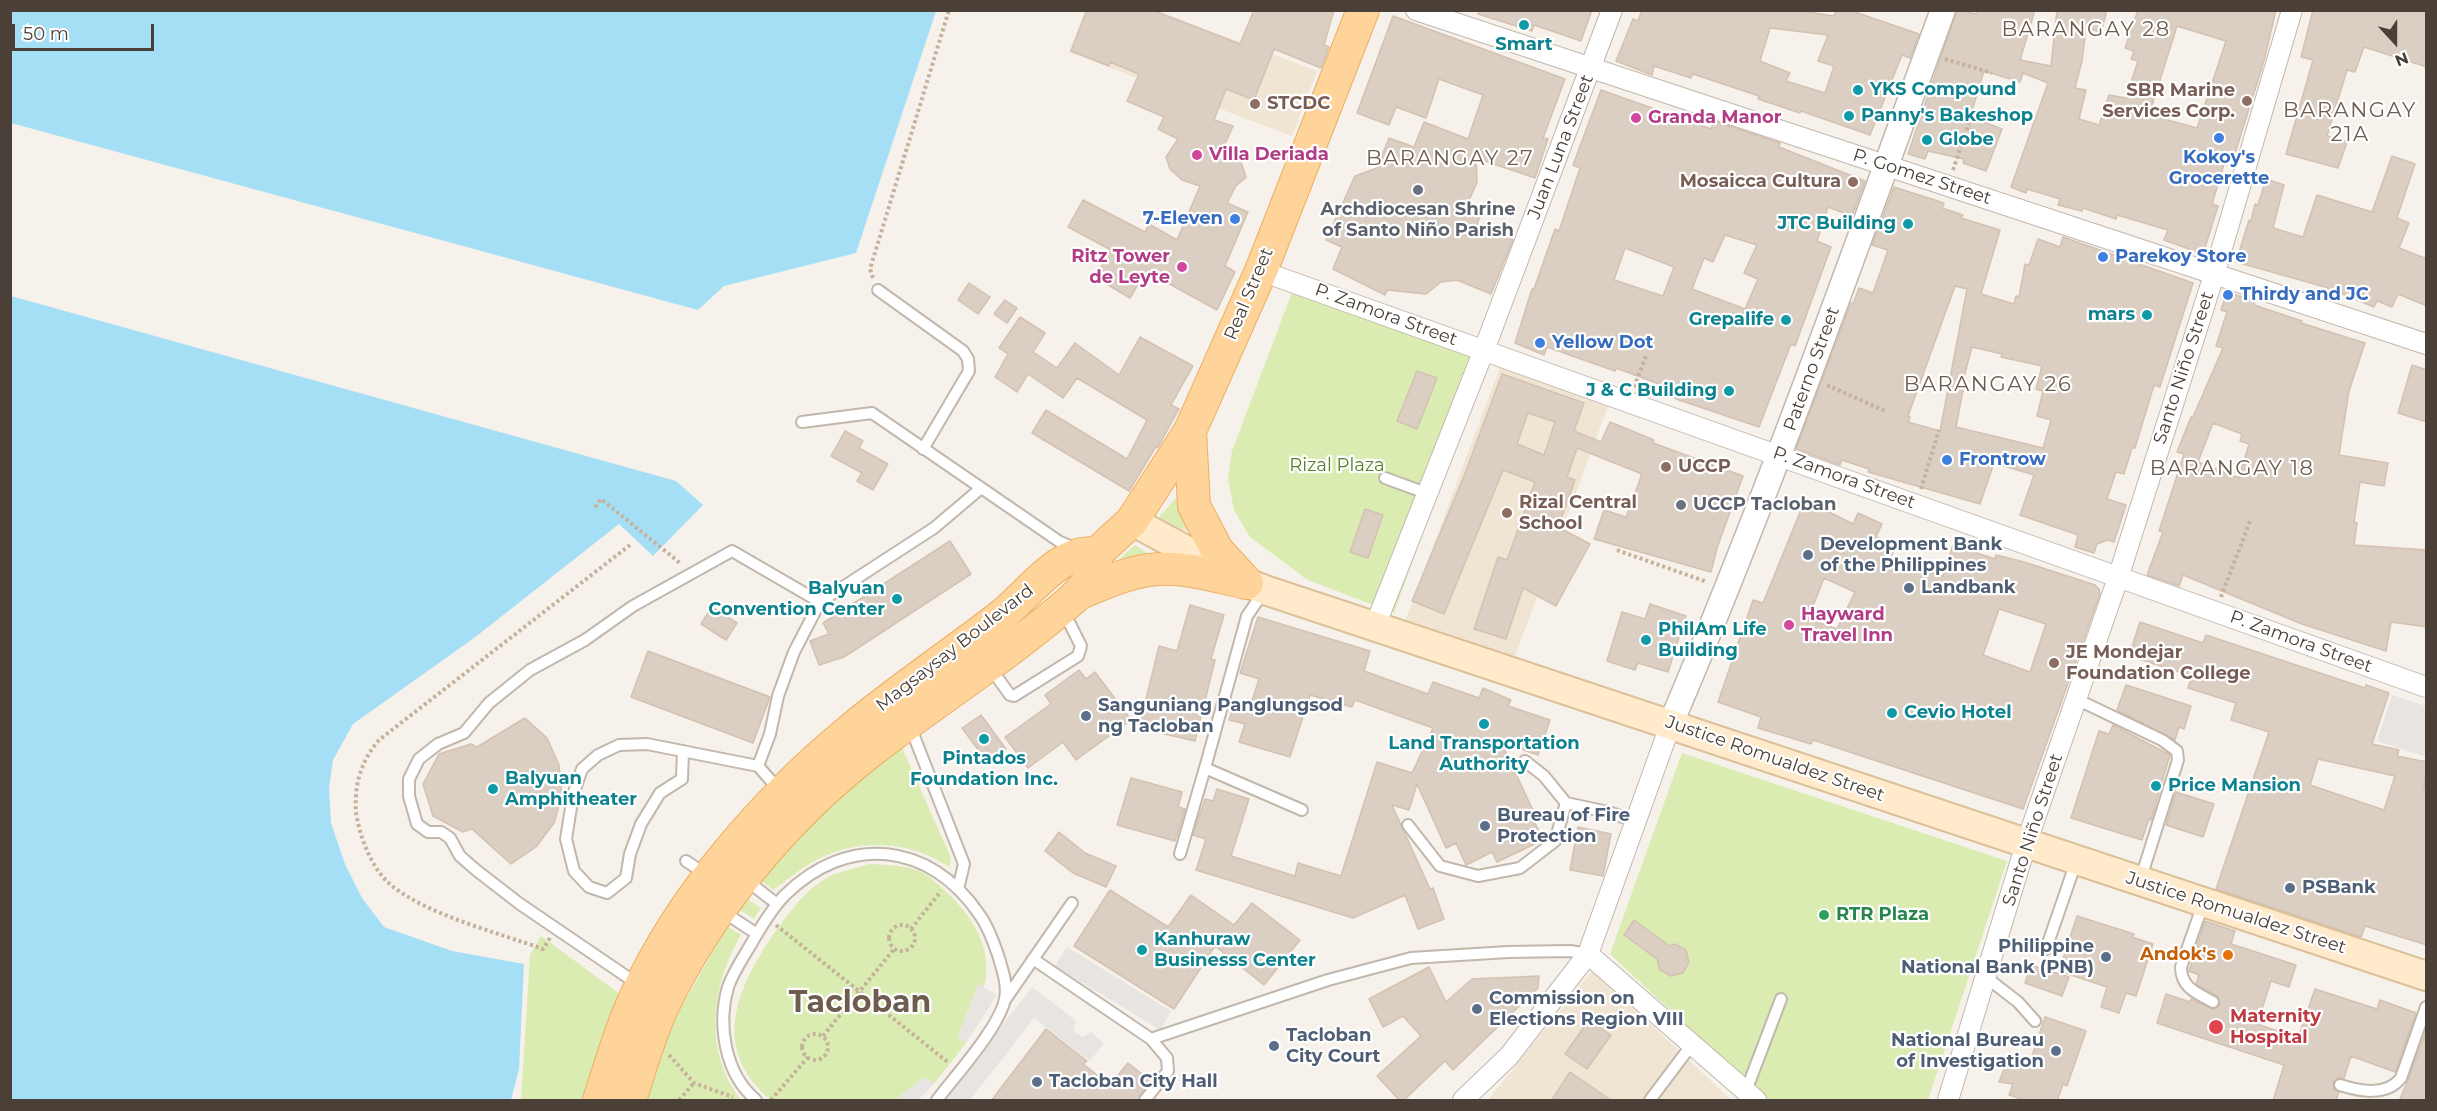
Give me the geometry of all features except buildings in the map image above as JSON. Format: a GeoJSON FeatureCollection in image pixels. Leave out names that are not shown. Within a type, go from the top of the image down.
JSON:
{"type":"FeatureCollection","features":[{"type":"Feature","properties":{"kind":"main road","name":"Real Street"},"geometry":{"type":"LineString","coordinates":[[1096,554],[1132,521],[1190,431],[1261,271],[1363,10]]}},
{"type":"Feature","properties":{"kind":"main road"},"geometry":{"type":"LineString","coordinates":[[1190,431],[1194,506],[1217,550],[1256,586]]}},
{"type":"Feature","properties":{"kind":"main road","name":"Justice Romualdez Street"},"geometry":{"type":"LineString","coordinates":[[1132,521],[1256,586],[1671,723],[2076,862],[2204,901],[2427,976]]}},
{"type":"Feature","properties":{"kind":"main road","name":"Magsaysay Boulevard"},"geometry":{"type":"LineString","coordinates":[[599,1101],[640,986],[712,881],[791,802],[849,730],[979,652],[1068,603],[1095,574],[1096,554],[1078,554],[1063,560],[1014,607],[979,652],[909,723],[861,760],[791,802]]}},
{"type":"Feature","properties":{"kind":"main road"},"geometry":{"type":"LineString","coordinates":[[1068,603],[1113,578],[1150,570],[1174,569],[1256,586]]}},
{"type":"Feature","properties":{"kind":"main road","name":"Magsaysay Boulevard"},"geometry":{"type":"LineString","coordinates":[[630,1101],[663,1007],[712,881]]}},
{"type":"Feature","properties":{"kind":"street","name":"P. Gomez Street"},"geometry":{"type":"LineString","coordinates":[[1416,10],[2427,344]]}},
{"type":"Feature","properties":{"kind":"street","name":"Juan Luna Street"},"geometry":{"type":"LineString","coordinates":[[1375,626],[1425,493],[1484,350],[1612,10]]}},
{"type":"Feature","properties":{"kind":"street","name":"Paterno Street"},"geometry":{"type":"LineString","coordinates":[[1671,723],[1728,590],[1780,456],[1943,10]]}},
{"type":"Feature","properties":{"kind":"street","name":"Santo Niño Street"},"geometry":{"type":"LineString","coordinates":[[1948,1101],[2026,844],[2118,578],[2214,275],[2292,10]]}},
{"type":"Feature","properties":{"kind":"street","name":"P. Zamora Street"},"geometry":{"type":"LineString","coordinates":[[1261,271],[2427,687]]}},
{"type":"Feature","properties":{"kind":"street"},"geometry":{"type":"LineString","coordinates":[[1463,1101],[1509,1056],[1588,954],[1671,723]]}},
{"type":"Feature","properties":{"kind":"street"},"geometry":{"type":"LineString","coordinates":[[1588,954],[1693,1043],[1751,1096]]}},
{"type":"Feature","properties":{"kind":"lane"},"geometry":{"type":"LineString","coordinates":[[878,290],[963,351],[968,359],[969,371],[966,378],[923,450]]}},
{"type":"Feature","properties":{"kind":"lane"},"geometry":{"type":"LineString","coordinates":[[802,422],[872,413],[1060,542],[1096,554]]}},
{"type":"Feature","properties":{"kind":"lane"},"geometry":{"type":"LineString","coordinates":[[1385,478],[1425,493]]}},
{"type":"Feature","properties":{"kind":"lane"},"geometry":{"type":"LineString","coordinates":[[758,766],[770,734],[778,696],[794,652],[820,602],[934,528],[980,489]]}},
{"type":"Feature","properties":{"kind":"lane"},"geometry":{"type":"LineString","coordinates":[[640,986],[520,904],[476,870],[460,856],[450,837],[441,832],[428,832],[417,824],[408,795],[409,779],[419,759],[438,744],[464,732],[489,703],[530,670],[585,640],[633,606],[732,551],[820,602]]}},
{"type":"Feature","properties":{"kind":"lane"},"geometry":{"type":"LineString","coordinates":[[1180,854],[1256,586]]}},
{"type":"Feature","properties":{"kind":"lane"},"geometry":{"type":"LineString","coordinates":[[979,652],[1010,695],[1014,696],[1078,656],[1081,646],[1070,624],[1068,603]]}},
{"type":"Feature","properties":{"kind":"lane"},"geometry":{"type":"LineString","coordinates":[[2076,699],[2162,740],[2176,751],[2178,760],[2140,881]]}},
{"type":"Feature","properties":{"kind":"lane"},"geometry":{"type":"LineString","coordinates":[[909,723],[964,864],[958,889]]}},
{"type":"Feature","properties":{"kind":"lane"},"geometry":{"type":"LineString","coordinates":[[683,751],[682,779],[660,793],[641,824],[630,854],[626,878],[607,893],[589,887],[574,871],[566,839],[573,795],[582,769],[598,755],[619,745],[647,744],[683,751],[758,766],[791,802]]}},
{"type":"Feature","properties":{"kind":"lane"},"geometry":{"type":"LineString","coordinates":[[1525,761],[1544,776],[1566,803],[1608,812],[1635,821]]}},
{"type":"Feature","properties":{"kind":"lane"},"geometry":{"type":"LineString","coordinates":[[1205,768],[1302,810]]}},
{"type":"Feature","properties":{"kind":"lane"},"geometry":{"type":"LineString","coordinates":[[1408,825],[1440,866],[1478,876],[1520,868],[1555,841],[1566,803]]}},
{"type":"Feature","properties":{"kind":"lane"},"geometry":{"type":"LineString","coordinates":[[756,1101],[741,1085],[733,1068],[724,1036],[723,1017],[732,979],[777,904],[803,880],[830,864],[865,854],[909,856],[930,866],[958,889],[981,915],[993,939],[1006,983],[1005,1000]]}},
{"type":"Feature","properties":{"kind":"lane"},"geometry":{"type":"LineString","coordinates":[[2046,949],[2076,862]]}},
{"type":"Feature","properties":{"kind":"lane"},"geometry":{"type":"LineString","coordinates":[[712,881],[777,904]]}},
{"type":"Feature","properties":{"kind":"lane"},"geometry":{"type":"LineString","coordinates":[[712,881],[757,934]]}},
{"type":"Feature","properties":{"kind":"lane"},"geometry":{"type":"LineString","coordinates":[[2204,901],[2181,967],[2181,976],[2192,990],[2213,1002]]}},
{"type":"Feature","properties":{"kind":"lane"},"geometry":{"type":"LineString","coordinates":[[936,1101],[993,1026],[1005,1000],[1072,903]]}},
{"type":"Feature","properties":{"kind":"lane"},"geometry":{"type":"LineString","coordinates":[[1151,1039],[1328,980],[1411,958],[1518,952],[1570,951],[1588,954]]}},
{"type":"Feature","properties":{"kind":"lane"},"geometry":{"type":"LineString","coordinates":[[1033,959],[1151,1039],[1167,1058],[1168,1071],[1145,1101]]}},
{"type":"Feature","properties":{"kind":"lane"},"geometry":{"type":"LineString","coordinates":[[1987,978],[2018,1002],[2035,1021]]}},
{"type":"Feature","properties":{"kind":"lane"},"geometry":{"type":"LineString","coordinates":[[1751,1096],[1780,999]]}},
{"type":"Feature","properties":{"kind":"lane"},"geometry":{"type":"LineString","coordinates":[[2340,1085],[2368,1090],[2389,1089],[2396,1085],[2401,1078],[2427,1007]]}},
{"type":"Feature","properties":{"kind":"lane"},"geometry":{"type":"LineString","coordinates":[[1650,1101],[1693,1043]]}},
{"type":"Feature","properties":{"kind":"path"},"geometry":{"type":"LineString","coordinates":[[878,290],[870,269],[950,10]]}},
{"type":"Feature","properties":{"kind":"path"},"geometry":{"type":"LineString","coordinates":[[1927,53],[1992,73]]}},
{"type":"Feature","properties":{"kind":"path"},"geometry":{"type":"LineString","coordinates":[[1948,185],[1970,120]]}},
{"type":"Feature","properties":{"kind":"path"},"geometry":{"type":"LineString","coordinates":[[1628,402],[1646,356]]}},
{"type":"Feature","properties":{"kind":"path"},"geometry":{"type":"LineString","coordinates":[[1809,378],[1885,411]]}},
{"type":"Feature","properties":{"kind":"path"},"geometry":{"type":"LineString","coordinates":[[1916,504],[1939,430]]}},
{"type":"Feature","properties":{"kind":"path"},"geometry":{"type":"LineString","coordinates":[[595,507],[602,499],[693,573]]}},
{"type":"Feature","properties":{"kind":"path"},"geometry":{"type":"LineString","coordinates":[[2216,611],[2250,521]]}},
{"type":"Feature","properties":{"kind":"path"},"geometry":{"type":"LineString","coordinates":[[543,949],[452,917],[390,885],[374,863],[358,825],[355,800],[362,764],[379,740],[630,545]]}},
{"type":"Feature","properties":{"kind":"path"},"geometry":{"type":"LineString","coordinates":[[1617,550],[1728,590]]}},
{"type":"Feature","properties":{"kind":"path"},"geometry":{"type":"LineString","coordinates":[[912,929],[949,881]]}},
{"type":"Feature","properties":{"kind":"path"},"geometry":{"type":"LineString","coordinates":[[767,918],[959,1071]]}},
{"type":"Feature","properties":{"kind":"path"},"geometry":{"type":"LineString","coordinates":[[900,925],[912,929],[915,937],[910,948],[903,951],[895,948],[889,937],[892,930],[900,925]]}},
{"type":"Feature","properties":{"kind":"path"},"geometry":{"type":"LineString","coordinates":[[823,1036],[895,948]]}},
{"type":"Feature","properties":{"kind":"path"},"geometry":{"type":"LineString","coordinates":[[813,1034],[823,1036],[828,1045],[826,1054],[820,1059],[808,1057],[803,1046],[806,1039],[813,1034]]}},
{"type":"Feature","properties":{"kind":"path"},"geometry":{"type":"LineString","coordinates":[[665,1050],[694,1083],[743,1101]]}},
{"type":"Feature","properties":{"kind":"path"},"geometry":{"type":"LineString","coordinates":[[771,1101],[808,1057]]}},
{"type":"Feature","properties":{"kind":"path"},"geometry":{"type":"LineString","coordinates":[[679,1101],[694,1083]]}},
{"type":"Feature","properties":{"kind":"shaded area","name":"STCDC"},"geometry":{"type":"Polygon","coordinates":[[[1085,11],[1157,11],[1317,71],[1292,136],[1069,52],[1085,11]]]}},
{"type":"Feature","properties":{"kind":"shaded area","name":"Rizal Central School"},"geometry":{"type":"Polygon","coordinates":[[[1502,362],[1610,401],[1512,664],[1404,624],[1502,362]]]}},
{"type":"Feature","properties":{"kind":"shaded area"},"geometry":{"type":"Polygon","coordinates":[[[2392,695],[2426,706],[2426,757],[2377,741],[2392,695]]]}},
{"type":"Feature","properties":{"kind":"shaded area"},"geometry":{"type":"Polygon","coordinates":[[[1067,947],[1171,1011],[1160,1030],[1055,966],[1067,947]]]}},
{"type":"Feature","properties":{"kind":"shaded area"},"geometry":{"type":"Polygon","coordinates":[[[1593,970],[1731,1100],[1488,1100],[1593,970]]]}},
{"type":"Feature","properties":{"kind":"shaded area"},"geometry":{"type":"Polygon","coordinates":[[[978,984],[997,995],[966,1043],[958,1038],[978,984]]]}},
{"type":"Feature","properties":{"kind":"shaded area"},"geometry":{"type":"Polygon","coordinates":[[[1032,987],[1076,1021],[1073,1029],[1077,1034],[1083,1037],[1091,1032],[1104,1043],[1090,1061],[1034,1018],[970,1100],[944,1100],[1032,987]]]}},
{"type":"Feature","properties":{"kind":"shaded area"},"geometry":{"type":"Polygon","coordinates":[[[925,1077],[934,1084],[918,1100],[895,1100],[925,1077]]]}},
{"type":"Feature","properties":{"kind":"green space","name":"Rizal Plaza"},"geometry":{"type":"Polygon","coordinates":[[[1293,290],[1486,360],[1394,613],[1308,580],[1250,537],[1234,510],[1228,479],[1232,451],[1293,290]]]}},
{"type":"Feature","properties":{"kind":"green space"},"geometry":{"type":"Polygon","coordinates":[[[1182,491],[1192,526],[1188,531],[1160,521],[1160,516],[1182,491]]]}},
{"type":"Feature","properties":{"kind":"green space"},"geometry":{"type":"Polygon","coordinates":[[[1135,545],[1158,561],[1114,564],[1135,545]]]}},
{"type":"Feature","properties":{"kind":"green space"},"geometry":{"type":"Polygon","coordinates":[[[900,743],[951,858],[949,867],[934,858],[903,847],[869,845],[853,847],[820,858],[773,890],[757,877],[810,818],[900,743]]]}},
{"type":"Feature","properties":{"kind":"green space"},"geometry":{"type":"Polygon","coordinates":[[[1682,753],[2007,861],[1928,1100],[1767,1100],[1610,954],[1682,753]]]}},
{"type":"Feature","properties":{"kind":"green space"},"geometry":{"type":"Polygon","coordinates":[[[870,864],[905,867],[923,873],[963,909],[978,932],[986,958],[986,972],[984,987],[978,984],[958,1037],[966,1043],[934,1084],[925,1077],[895,1100],[771,1100],[753,1081],[741,1062],[735,1042],[735,1021],[747,980],[771,938],[805,895],[830,876],[870,864]]]}},
{"type":"Feature","properties":{"kind":"green space"},"geometry":{"type":"Polygon","coordinates":[[[744,897],[761,908],[754,919],[737,908],[744,897]]]}},
{"type":"Feature","properties":{"kind":"green space"},"geometry":{"type":"Polygon","coordinates":[[[727,926],[741,935],[723,976],[718,997],[716,1040],[729,1081],[741,1100],[642,1100],[675,1019],[727,926]]]}},
{"type":"Feature","properties":{"kind":"green space"},"geometry":{"type":"Polygon","coordinates":[[[541,936],[624,997],[587,1100],[521,1100],[530,955],[541,936]]]}},
{"type":"Feature","properties":{"kind":"water"},"geometry":{"type":"Polygon","coordinates":[[[10,11],[936,11],[856,253],[724,286],[698,310],[11,123],[10,11]]]}},
{"type":"Feature","properties":{"kind":"water"},"geometry":{"type":"Polygon","coordinates":[[[11,296],[676,481],[703,505],[653,556],[619,524],[474,638],[353,724],[333,760],[329,788],[331,823],[345,864],[362,898],[384,927],[452,951],[524,964],[519,1069],[511,1100],[11,1100],[11,296]]]}},
{"type":"Feature","properties":{"kind":"place","name":"Smart"},"geometry":{"type":"Point","coordinates":[1524,25]}},
{"type":"Feature","properties":{"kind":"place","name":"YKS Compound"},"geometry":{"type":"Point","coordinates":[1858,90]}},
{"type":"Feature","properties":{"kind":"place","name":"SBR Marine Services Corp."},"geometry":{"type":"Point","coordinates":[2247,101]}},
{"type":"Feature","properties":{"kind":"place","name":"STCDC"},"geometry":{"type":"Point","coordinates":[1255,104]}},
{"type":"Feature","properties":{"kind":"place","name":"Panny's Bakeshop"},"geometry":{"type":"Point","coordinates":[1849,116]}},
{"type":"Feature","properties":{"kind":"place","name":"Granda Manor"},"geometry":{"type":"Point","coordinates":[1636,118]}},
{"type":"Feature","properties":{"kind":"place","name":"Kokoy's Grocerette"},"geometry":{"type":"Point","coordinates":[2219,138]}},
{"type":"Feature","properties":{"kind":"place","name":"Globe"},"geometry":{"type":"Point","coordinates":[1927,140]}},
{"type":"Feature","properties":{"kind":"place","name":"Villa Deriada"},"geometry":{"type":"Point","coordinates":[1197,155]}},
{"type":"Feature","properties":{"kind":"place","name":"Mosaicca Cultura"},"geometry":{"type":"Point","coordinates":[1853,182]}},
{"type":"Feature","properties":{"kind":"place","name":"Archdiocesan Shrine of Santo Niño Parish"},"geometry":{"type":"Point","coordinates":[1418,190]}},
{"type":"Feature","properties":{"kind":"place","name":"7-Eleven"},"geometry":{"type":"Point","coordinates":[1235,219]}},
{"type":"Feature","properties":{"kind":"place","name":"JTC Building"},"geometry":{"type":"Point","coordinates":[1908,224]}},
{"type":"Feature","properties":{"kind":"place","name":"Parekoy Store"},"geometry":{"type":"Point","coordinates":[2103,257]}},
{"type":"Feature","properties":{"kind":"place","name":"Ritz Tower de Leyte"},"geometry":{"type":"Point","coordinates":[1182,267]}},
{"type":"Feature","properties":{"kind":"place","name":"Thirdy and JC"},"geometry":{"type":"Point","coordinates":[2228,295]}},
{"type":"Feature","properties":{"kind":"place","name":"mars"},"geometry":{"type":"Point","coordinates":[2147,315]}},
{"type":"Feature","properties":{"kind":"place","name":"Grepalife"},"geometry":{"type":"Point","coordinates":[1786,320]}},
{"type":"Feature","properties":{"kind":"place","name":"Yellow Dot"},"geometry":{"type":"Point","coordinates":[1540,343]}},
{"type":"Feature","properties":{"kind":"place","name":"J & C Building"},"geometry":{"type":"Point","coordinates":[1729,391]}},
{"type":"Feature","properties":{"kind":"place","name":"Frontrow"},"geometry":{"type":"Point","coordinates":[1947,460]}},
{"type":"Feature","properties":{"kind":"place","name":"UCCP"},"geometry":{"type":"Point","coordinates":[1666,467]}},
{"type":"Feature","properties":{"kind":"place","name":"UCCP Tacloban"},"geometry":{"type":"Point","coordinates":[1681,505]}},
{"type":"Feature","properties":{"kind":"place","name":"Rizal Central School"},"geometry":{"type":"Point","coordinates":[1507,513]}},
{"type":"Feature","properties":{"kind":"place","name":"Development Bank of the Philippines"},"geometry":{"type":"Point","coordinates":[1808,555]}},
{"type":"Feature","properties":{"kind":"place","name":"Landbank"},"geometry":{"type":"Point","coordinates":[1909,588]}},
{"type":"Feature","properties":{"kind":"place","name":"Balyuan Convention Center"},"geometry":{"type":"Point","coordinates":[897,599]}},
{"type":"Feature","properties":{"kind":"place","name":"Hayward Travel Inn"},"geometry":{"type":"Point","coordinates":[1789,625]}},
{"type":"Feature","properties":{"kind":"place","name":"PhilAm Life Building"},"geometry":{"type":"Point","coordinates":[1646,640]}},
{"type":"Feature","properties":{"kind":"place","name":"JE Mondejar Foundation College"},"geometry":{"type":"Point","coordinates":[2054,663]}},
{"type":"Feature","properties":{"kind":"place","name":"Cevio Hotel"},"geometry":{"type":"Point","coordinates":[1892,713]}},
{"type":"Feature","properties":{"kind":"place","name":"Sanguniang Panglungsod ng Tacloban"},"geometry":{"type":"Point","coordinates":[1086,716]}},
{"type":"Feature","properties":{"kind":"place","name":"Land Transportation Authority"},"geometry":{"type":"Point","coordinates":[1484,724]}},
{"type":"Feature","properties":{"kind":"place","name":"Pintados Foundation Inc."},"geometry":{"type":"Point","coordinates":[984,739]}},
{"type":"Feature","properties":{"kind":"place","name":"Price Mansion"},"geometry":{"type":"Point","coordinates":[2156,786]}},
{"type":"Feature","properties":{"kind":"place","name":"Balyuan Amphitheater"},"geometry":{"type":"Point","coordinates":[493,789]}},
{"type":"Feature","properties":{"kind":"place","name":"Bureau of Fire Protection"},"geometry":{"type":"Point","coordinates":[1485,826]}},
{"type":"Feature","properties":{"kind":"place","name":"PSBank"},"geometry":{"type":"Point","coordinates":[2290,888]}},
{"type":"Feature","properties":{"kind":"place","name":"RTR Plaza"},"geometry":{"type":"Point","coordinates":[1824,915]}},
{"type":"Feature","properties":{"kind":"place","name":"Kanhuraw Businesss Center"},"geometry":{"type":"Point","coordinates":[1142,950]}},
{"type":"Feature","properties":{"kind":"place","name":"Andok's"},"geometry":{"type":"Point","coordinates":[2228,955]}},
{"type":"Feature","properties":{"kind":"place","name":"Philippine National Bank (PNB)"},"geometry":{"type":"Point","coordinates":[2106,957]}},
{"type":"Feature","properties":{"kind":"place","name":"Commission on Elections Region VIII"},"geometry":{"type":"Point","coordinates":[1477,1009]}},
{"type":"Feature","properties":{"kind":"place","name":"Maternity Hospital"},"geometry":{"type":"Point","coordinates":[2216,1027]}},
{"type":"Feature","properties":{"kind":"place","name":"Tacloban City Court"},"geometry":{"type":"Point","coordinates":[1274,1046]}},
{"type":"Feature","properties":{"kind":"place","name":"National Bureau of Investigation"},"geometry":{"type":"Point","coordinates":[2056,1051]}},
{"type":"Feature","properties":{"kind":"place","name":"Tacloban City Hall"},"geometry":{"type":"Point","coordinates":[1037,1082]}},
{"type":"Feature","properties":{"kind":"district","name":"BARANGAY 28"},"geometry":{"type":"Point","coordinates":[2086,30]}},
{"type":"Feature","properties":{"kind":"district","name":"BARANGAY 21A"},"geometry":{"type":"Point","coordinates":[2350,123]}},
{"type":"Feature","properties":{"kind":"district","name":"BARANGAY 27"},"geometry":{"type":"Point","coordinates":[1450,159]}},
{"type":"Feature","properties":{"kind":"district","name":"BARANGAY 26"},"geometry":{"type":"Point","coordinates":[1988,385]}},
{"type":"Feature","properties":{"kind":"district","name":"BARANGAY 18"},"geometry":{"type":"Point","coordinates":[2232,469]}},
{"type":"Feature","properties":{"kind":"district","name":"Tacloban"},"geometry":{"type":"Point","coordinates":[860,1003]}}]}
